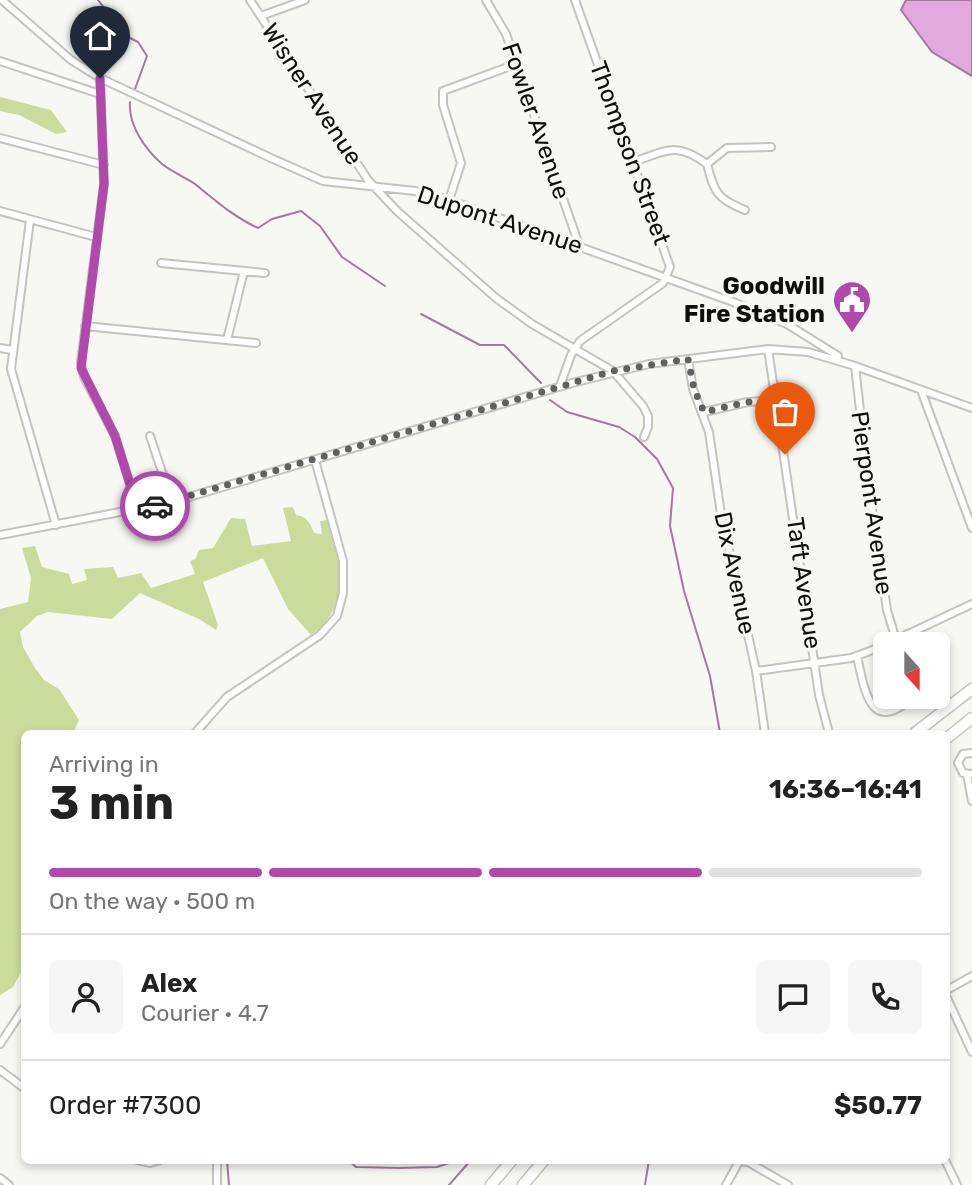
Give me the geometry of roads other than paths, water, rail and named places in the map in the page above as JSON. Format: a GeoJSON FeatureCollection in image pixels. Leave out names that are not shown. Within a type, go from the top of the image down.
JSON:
{"type":"FeatureCollection","features":[{"type":"Feature","properties":{"kind":"highway"},"geometry":{"type":"LineString","coordinates":[[919,730],[972,688]]}},
{"type":"Feature","properties":{"kind":"highway"},"geometry":{"type":"LineString","coordinates":[[950,736],[970,720]]}},
{"type":"Feature","properties":{"kind":"highway"},"geometry":{"type":"LineString","coordinates":[[491,1185],[509,1164]]}},
{"type":"Feature","properties":{"kind":"highway"},"geometry":{"type":"LineString","coordinates":[[523,1185],[541,1164]]}},
{"type":"Feature","properties":{"kind":"street","name":"Dupont Avenue"},"geometry":{"type":"LineString","coordinates":[[2,0],[71,60],[100,78],[149,103],[323,181],[415,191],[579,245],[787,324],[855,366]]}},
{"type":"Feature","properties":{"kind":"street","name":"Wisner Avenue"},"geometry":{"type":"LineString","coordinates":[[250,0],[375,188],[397,211],[496,298],[613,371],[643,406],[648,416],[648,427],[643,437]]}},
{"type":"Feature","properties":{"kind":"street"},"geometry":{"type":"LineString","coordinates":[[261,16],[305,0]]}},
{"type":"Feature","properties":{"kind":"street","name":"Fowler Avenue"},"geometry":{"type":"LineString","coordinates":[[486,0],[499,19],[579,245]]}},
{"type":"Feature","properties":{"kind":"street","name":"Thompson Street"},"geometry":{"type":"LineString","coordinates":[[560,387],[574,349],[580,341],[667,278],[668,258],[575,0]]}},
{"type":"Feature","properties":{"kind":"street"},"geometry":{"type":"LineString","coordinates":[[0,61],[100,94]]}},
{"type":"Feature","properties":{"kind":"street"},"geometry":{"type":"LineString","coordinates":[[449,200],[461,163],[443,106],[443,91],[516,64]]}},
{"type":"Feature","properties":{"kind":"street"},"geometry":{"type":"LineString","coordinates":[[100,78],[104,165],[81,368],[115,436],[138,510]]}},
{"type":"Feature","properties":{"kind":"street"},"geometry":{"type":"LineString","coordinates":[[0,138],[104,165]]}},
{"type":"Feature","properties":{"kind":"street"},"geometry":{"type":"LineString","coordinates":[[707,164],[727,149],[771,147]]}},
{"type":"Feature","properties":{"kind":"street"},"geometry":{"type":"LineString","coordinates":[[633,162],[677,149],[691,153],[707,164],[713,190],[726,203],[745,210]]}},
{"type":"Feature","properties":{"kind":"street"},"geometry":{"type":"LineString","coordinates":[[0,211],[96,237]]}},
{"type":"Feature","properties":{"kind":"street"},"geometry":{"type":"LineString","coordinates":[[30,220],[11,374],[56,525]]}},
{"type":"Feature","properties":{"kind":"street"},"geometry":{"type":"LineString","coordinates":[[161,263],[265,272]]}},
{"type":"Feature","properties":{"kind":"street"},"geometry":{"type":"LineString","coordinates":[[228,340],[244,271]]}},
{"type":"Feature","properties":{"kind":"street"},"geometry":{"type":"LineString","coordinates":[[85,326],[256,343]]}},
{"type":"Feature","properties":{"kind":"street"},"geometry":{"type":"LineString","coordinates":[[0,348],[12,350]]}},
{"type":"Feature","properties":{"kind":"street"},"geometry":{"type":"LineString","coordinates":[[0,535],[172,502],[613,371],[688,359],[768,349],[808,352],[972,408]]}},
{"type":"Feature","properties":{"kind":"street","name":"Taft Avenue"},"geometry":{"type":"LineString","coordinates":[[768,349],[819,695],[828,730]]}},
{"type":"Feature","properties":{"kind":"street","name":"Dix Avenue"},"geometry":{"type":"LineString","coordinates":[[688,359],[694,389],[704,412],[721,514],[756,671],[765,730]]}},
{"type":"Feature","properties":{"kind":"street","name":"Pierpont Avenue"},"geometry":{"type":"LineString","coordinates":[[855,366],[869,491],[887,610],[894,632]]}},
{"type":"Feature","properties":{"kind":"street"},"geometry":{"type":"LineString","coordinates":[[920,390],[972,528]]}},
{"type":"Feature","properties":{"kind":"street"},"geometry":{"type":"LineString","coordinates":[[704,412],[748,402],[777,400]]}},
{"type":"Feature","properties":{"kind":"street"},"geometry":{"type":"LineString","coordinates":[[150,436],[172,502]]}},
{"type":"Feature","properties":{"kind":"street"},"geometry":{"type":"LineString","coordinates":[[198,730],[227,697],[320,635],[337,616],[343,593],[342,561],[315,460]]}},
{"type":"Feature","properties":{"kind":"street"},"geometry":{"type":"LineString","coordinates":[[911,632],[972,604]]}},
{"type":"Feature","properties":{"kind":"street"},"geometry":{"type":"LineString","coordinates":[[756,671],[815,664],[857,656],[873,649]]}},
{"type":"Feature","properties":{"kind":"street"},"geometry":{"type":"LineString","coordinates":[[857,656],[864,687],[873,704]]}},
{"type":"Feature","properties":{"kind":"street"},"geometry":{"type":"LineString","coordinates":[[876,709],[882,714],[898,709]]}},
{"type":"Feature","properties":{"kind":"street"},"geometry":{"type":"LineString","coordinates":[[972,752],[963,754],[958,760],[960,770],[969,774],[972,801]]}},
{"type":"Feature","properties":{"kind":"street"},"geometry":{"type":"LineString","coordinates":[[950,988],[972,976]]}},
{"type":"Feature","properties":{"kind":"street"},"geometry":{"type":"LineString","coordinates":[[950,1004],[972,1051]]}},
{"type":"Feature","properties":{"kind":"street"},"geometry":{"type":"LineString","coordinates":[[0,1044],[21,1012]]}},
{"type":"Feature","properties":{"kind":"street"},"geometry":{"type":"LineString","coordinates":[[0,1070],[21,1086]]}},
{"type":"Feature","properties":{"kind":"street"},"geometry":{"type":"LineString","coordinates":[[217,1185],[218,1164]]}},
{"type":"Feature","properties":{"kind":"street"},"geometry":{"type":"LineString","coordinates":[[726,1185],[738,1164]]}},
{"type":"Feature","properties":{"kind":"street"},"geometry":{"type":"LineString","coordinates":[[751,1164],[788,1185]]}},
{"type":"Feature","properties":{"kind":"street"},"geometry":{"type":"LineString","coordinates":[[947,1164],[957,1185]]}},
{"type":"Feature","properties":{"kind":"street"},"geometry":{"type":"LineString","coordinates":[[0,1178],[9,1185]]}},
{"type":"Feature","properties":{"kind":"waterway"},"geometry":{"type":"LineString","coordinates":[[98,0],[126,36],[138,42],[147,56],[135,89]]}},
{"type":"Feature","properties":{"kind":"waterway"},"geometry":{"type":"LineString","coordinates":[[130,102],[132,119],[139,136],[166,167],[195,184],[233,214],[258,228],[272,219],[301,211],[320,226],[342,257],[385,286]]}},
{"type":"Feature","properties":{"kind":"waterway"},"geometry":{"type":"LineString","coordinates":[[421,314],[480,345],[504,345],[541,383]]}},
{"type":"Feature","properties":{"kind":"waterway"},"geometry":{"type":"LineString","coordinates":[[550,400],[567,412],[619,427],[635,437],[657,459],[673,488],[670,526],[684,591],[710,676],[719,730]]}},
{"type":"Feature","properties":{"kind":"waterway"},"geometry":{"type":"LineString","coordinates":[[227,1164],[229,1185]]}},
{"type":"Feature","properties":{"kind":"waterway"},"geometry":{"type":"LineString","coordinates":[[353,1164],[356,1167],[399,1168],[437,1167],[446,1164]]}},
{"type":"Feature","properties":{"kind":"waterway"},"geometry":{"type":"LineString","coordinates":[[449,1185],[467,1164]]}},
{"type":"Feature","properties":{"kind":"waterway"},"geometry":{"type":"LineString","coordinates":[[645,1185],[648,1164]]}},
{"type":"Feature","properties":{"kind":"place","name":"Goodwill Fire Station"},"geometry":{"type":"Point","coordinates":[852,334]}}]}
